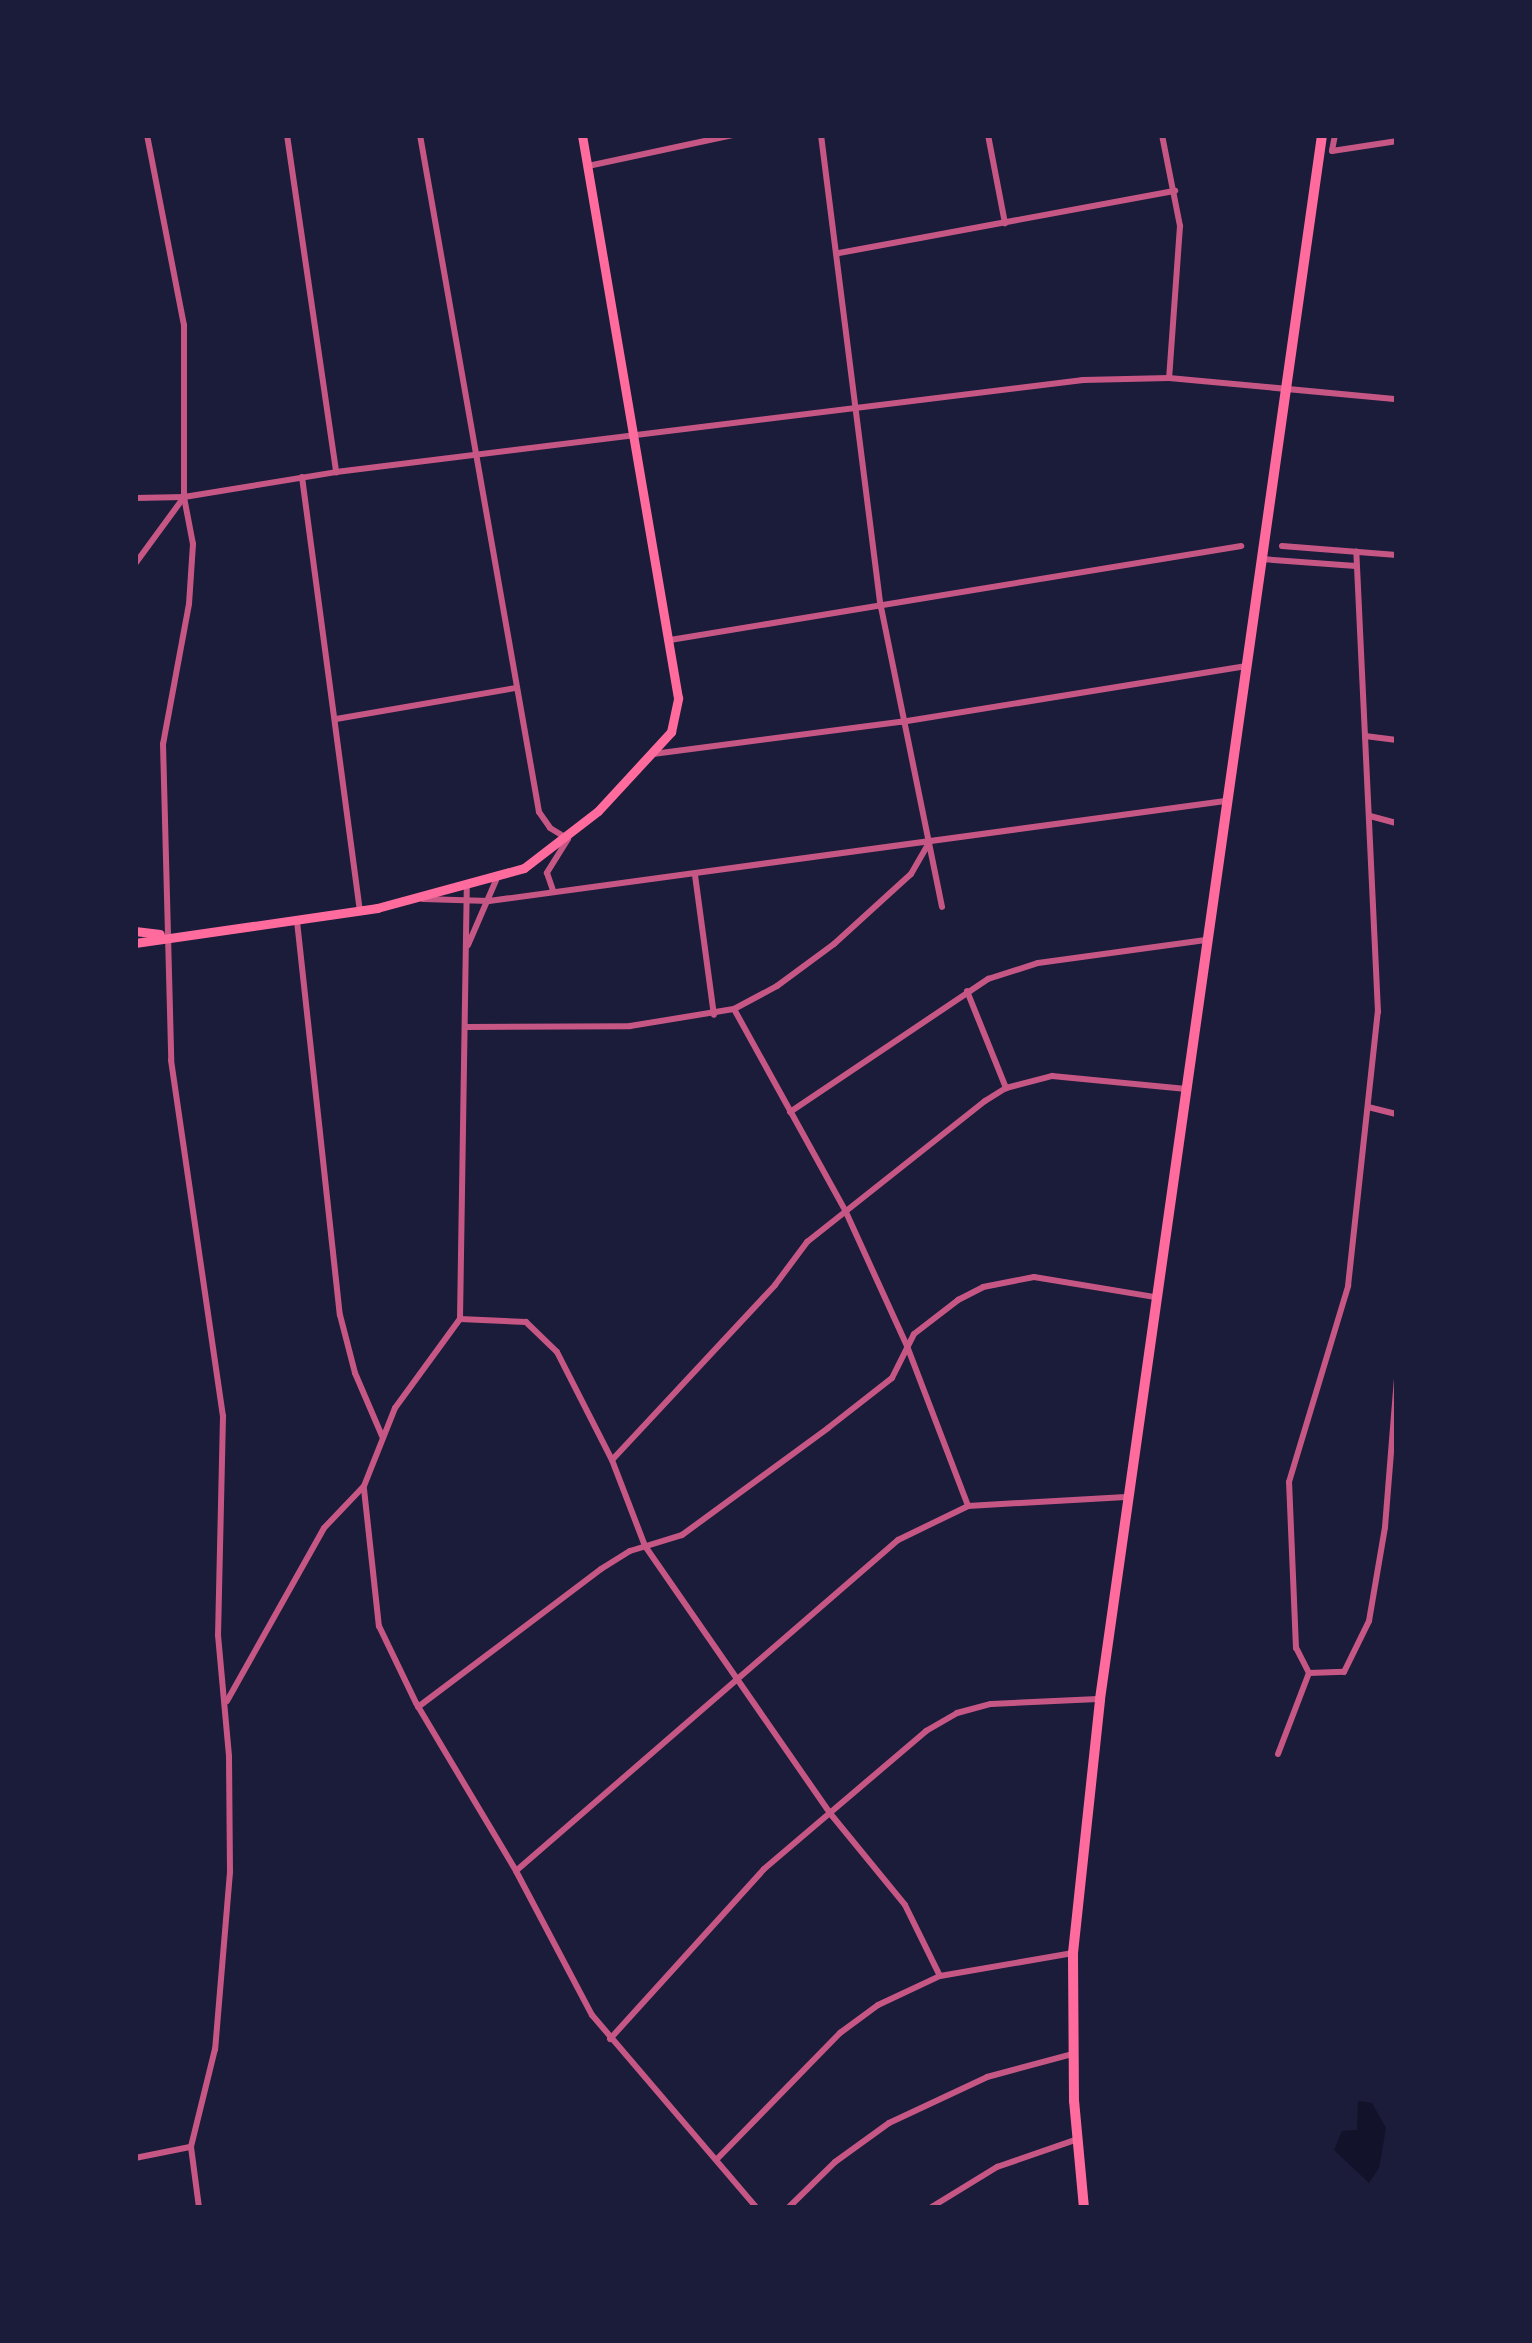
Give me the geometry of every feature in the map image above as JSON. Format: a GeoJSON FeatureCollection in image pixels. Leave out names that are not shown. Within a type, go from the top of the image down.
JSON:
{"type":"FeatureCollection","features":[{"type":"Feature","properties":{"kind":"main road"},"geometry":{"type":"LineString","coordinates":[[135,943],[165,934],[360,911],[524,868],[568,838],[653,754],[677,717],[582,135]]}},
{"type":"Feature","properties":{"kind":"main road"},"geometry":{"type":"LineString","coordinates":[[1084,2208],[1072,2054],[1073,1953],[1100,1699],[1322,135]]}},
{"type":"Feature","properties":{"kind":"main road"},"geometry":{"type":"LineString","coordinates":[[135,931],[165,934]]}},
{"type":"Feature","properties":{"kind":"street"},"geometry":{"type":"LineString","coordinates":[[147,135],[184,325],[184,496],[192,515],[193,574],[164,727],[165,934],[174,1082],[223,1407],[218,1635],[231,1804],[215,2049],[191,2147],[199,2208]]}},
{"type":"Feature","properties":{"kind":"street"},"geometry":{"type":"LineString","coordinates":[[286,135],[336,472]]}},
{"type":"Feature","properties":{"kind":"street"},"geometry":{"type":"LineString","coordinates":[[420,135],[539,812],[550,828],[568,838],[547,873],[554,892]]}},
{"type":"Feature","properties":{"kind":"street"},"geometry":{"type":"LineString","coordinates":[[588,166],[733,135]]}},
{"type":"Feature","properties":{"kind":"street"},"geometry":{"type":"LineString","coordinates":[[821,135],[881,607],[942,907]]}},
{"type":"Feature","properties":{"kind":"street"},"geometry":{"type":"LineString","coordinates":[[988,135],[1005,223]]}},
{"type":"Feature","properties":{"kind":"street"},"geometry":{"type":"LineString","coordinates":[[1162,135],[1180,237],[1169,378]]}},
{"type":"Feature","properties":{"kind":"street"},"geometry":{"type":"LineString","coordinates":[[1334,135],[1332,151],[1397,141]]}},
{"type":"Feature","properties":{"kind":"street"},"geometry":{"type":"LineString","coordinates":[[839,253],[1175,191]]}},
{"type":"Feature","properties":{"kind":"street"},"geometry":{"type":"LineString","coordinates":[[135,498],[184,496],[336,472],[1084,380],[1169,378],[1397,398]]}},
{"type":"Feature","properties":{"kind":"street"},"geometry":{"type":"LineString","coordinates":[[302,477],[360,911]]}},
{"type":"Feature","properties":{"kind":"street"},"geometry":{"type":"LineString","coordinates":[[135,564],[184,496]]}},
{"type":"Feature","properties":{"kind":"street"},"geometry":{"type":"LineString","coordinates":[[668,640],[1240,546]]}},
{"type":"Feature","properties":{"kind":"street"},"geometry":{"type":"LineString","coordinates":[[1282,546],[1397,555]]}},
{"type":"Feature","properties":{"kind":"street"},"geometry":{"type":"LineString","coordinates":[[1278,1754],[1310,1673],[1297,1648],[1289,1482],[1348,1286],[1379,978],[1356,552]]}},
{"type":"Feature","properties":{"kind":"street"},"geometry":{"type":"LineString","coordinates":[[1261,560],[1356,566]]}},
{"type":"Feature","properties":{"kind":"street"},"geometry":{"type":"LineString","coordinates":[[653,754],[901,722],[1246,666]]}},
{"type":"Feature","properties":{"kind":"street"},"geometry":{"type":"LineString","coordinates":[[336,719],[517,688]]}},
{"type":"Feature","properties":{"kind":"street"},"geometry":{"type":"LineString","coordinates":[[1365,736],[1397,740]]}},
{"type":"Feature","properties":{"kind":"street"},"geometry":{"type":"LineString","coordinates":[[420,898],[489,901],[1229,800]]}},
{"type":"Feature","properties":{"kind":"street"},"geometry":{"type":"LineString","coordinates":[[1370,816],[1397,823]]}},
{"type":"Feature","properties":{"kind":"street"},"geometry":{"type":"LineString","coordinates":[[465,1027],[629,1026],[734,1009],[777,986],[834,944],[911,874],[929,842]]}},
{"type":"Feature","properties":{"kind":"street"},"geometry":{"type":"LineString","coordinates":[[695,875],[713,1015]]}},
{"type":"Feature","properties":{"kind":"street"},"geometry":{"type":"LineString","coordinates":[[466,948],[497,878]]}},
{"type":"Feature","properties":{"kind":"street"},"geometry":{"type":"LineString","coordinates":[[225,1704],[324,1528],[364,1486],[403,1396],[460,1319],[467,886]]}},
{"type":"Feature","properties":{"kind":"street"},"geometry":{"type":"LineString","coordinates":[[297,920],[340,1315],[356,1373],[382,1436]]}},
{"type":"Feature","properties":{"kind":"street"},"geometry":{"type":"LineString","coordinates":[[790,1112],[968,991],[1038,963],[1207,940]]}},
{"type":"Feature","properties":{"kind":"street"},"geometry":{"type":"LineString","coordinates":[[968,991],[1006,1088]]}},
{"type":"Feature","properties":{"kind":"street"},"geometry":{"type":"LineString","coordinates":[[734,1009],[845,1210],[907,1346],[968,1506]]}},
{"type":"Feature","properties":{"kind":"street"},"geometry":{"type":"LineString","coordinates":[[612,1460],[775,1285],[807,1242],[1006,1088],[1077,1076],[1186,1089]]}},
{"type":"Feature","properties":{"kind":"street"},"geometry":{"type":"LineString","coordinates":[[1368,1107],[1397,1114]]}},
{"type":"Feature","properties":{"kind":"street"},"geometry":{"type":"LineString","coordinates":[[418,1707],[601,1569],[645,1546],[682,1535],[828,1428],[892,1378],[907,1346],[929,1319],[958,1300],[1013,1279],[1060,1278],[1155,1297]]}},
{"type":"Feature","properties":{"kind":"street"},"geometry":{"type":"LineString","coordinates":[[460,1319],[526,1322],[542,1333],[569,1373],[612,1460],[645,1546],[830,1812],[905,1905],[940,1976]]}},
{"type":"Feature","properties":{"kind":"street"},"geometry":{"type":"LineString","coordinates":[[1310,1673],[1344,1672],[1356,1656],[1369,1621],[1385,1527],[1391,1399],[1397,1378]]}},
{"type":"Feature","properties":{"kind":"street"},"geometry":{"type":"LineString","coordinates":[[364,1486],[379,1626],[418,1707],[516,1870],[592,2015],[757,2208]]}},
{"type":"Feature","properties":{"kind":"street"},"geometry":{"type":"LineString","coordinates":[[516,1870],[898,1540],[968,1506],[1126,1497]]}},
{"type":"Feature","properties":{"kind":"street"},"geometry":{"type":"LineString","coordinates":[[1385,1527],[1397,1536]]}},
{"type":"Feature","properties":{"kind":"street"},"geometry":{"type":"LineString","coordinates":[[610,2038],[764,1869],[926,1732],[957,1713],[991,1704],[1100,1699]]}},
{"type":"Feature","properties":{"kind":"street"},"geometry":{"type":"LineString","coordinates":[[718,2158],[840,2033],[878,2005],[940,1976],[1073,1953]]}},
{"type":"Feature","properties":{"kind":"street"},"geometry":{"type":"LineString","coordinates":[[788,2208],[835,2162],[889,2123],[987,2077],[1072,2054]]}},
{"type":"Feature","properties":{"kind":"street"},"geometry":{"type":"LineString","coordinates":[[930,2208],[997,2167],[1078,2139]]}},
{"type":"Feature","properties":{"kind":"street"},"geometry":{"type":"LineString","coordinates":[[135,2158],[191,2147]]}},
{"type":"Feature","properties":{"kind":"shaded area"},"geometry":{"type":"Polygon","coordinates":[[[1358,2101],[1372,2103],[1386,2128],[1379,2168],[1369,2183],[1334,2150],[1342,2131],[1357,2130],[1358,2101]]]}}]}
